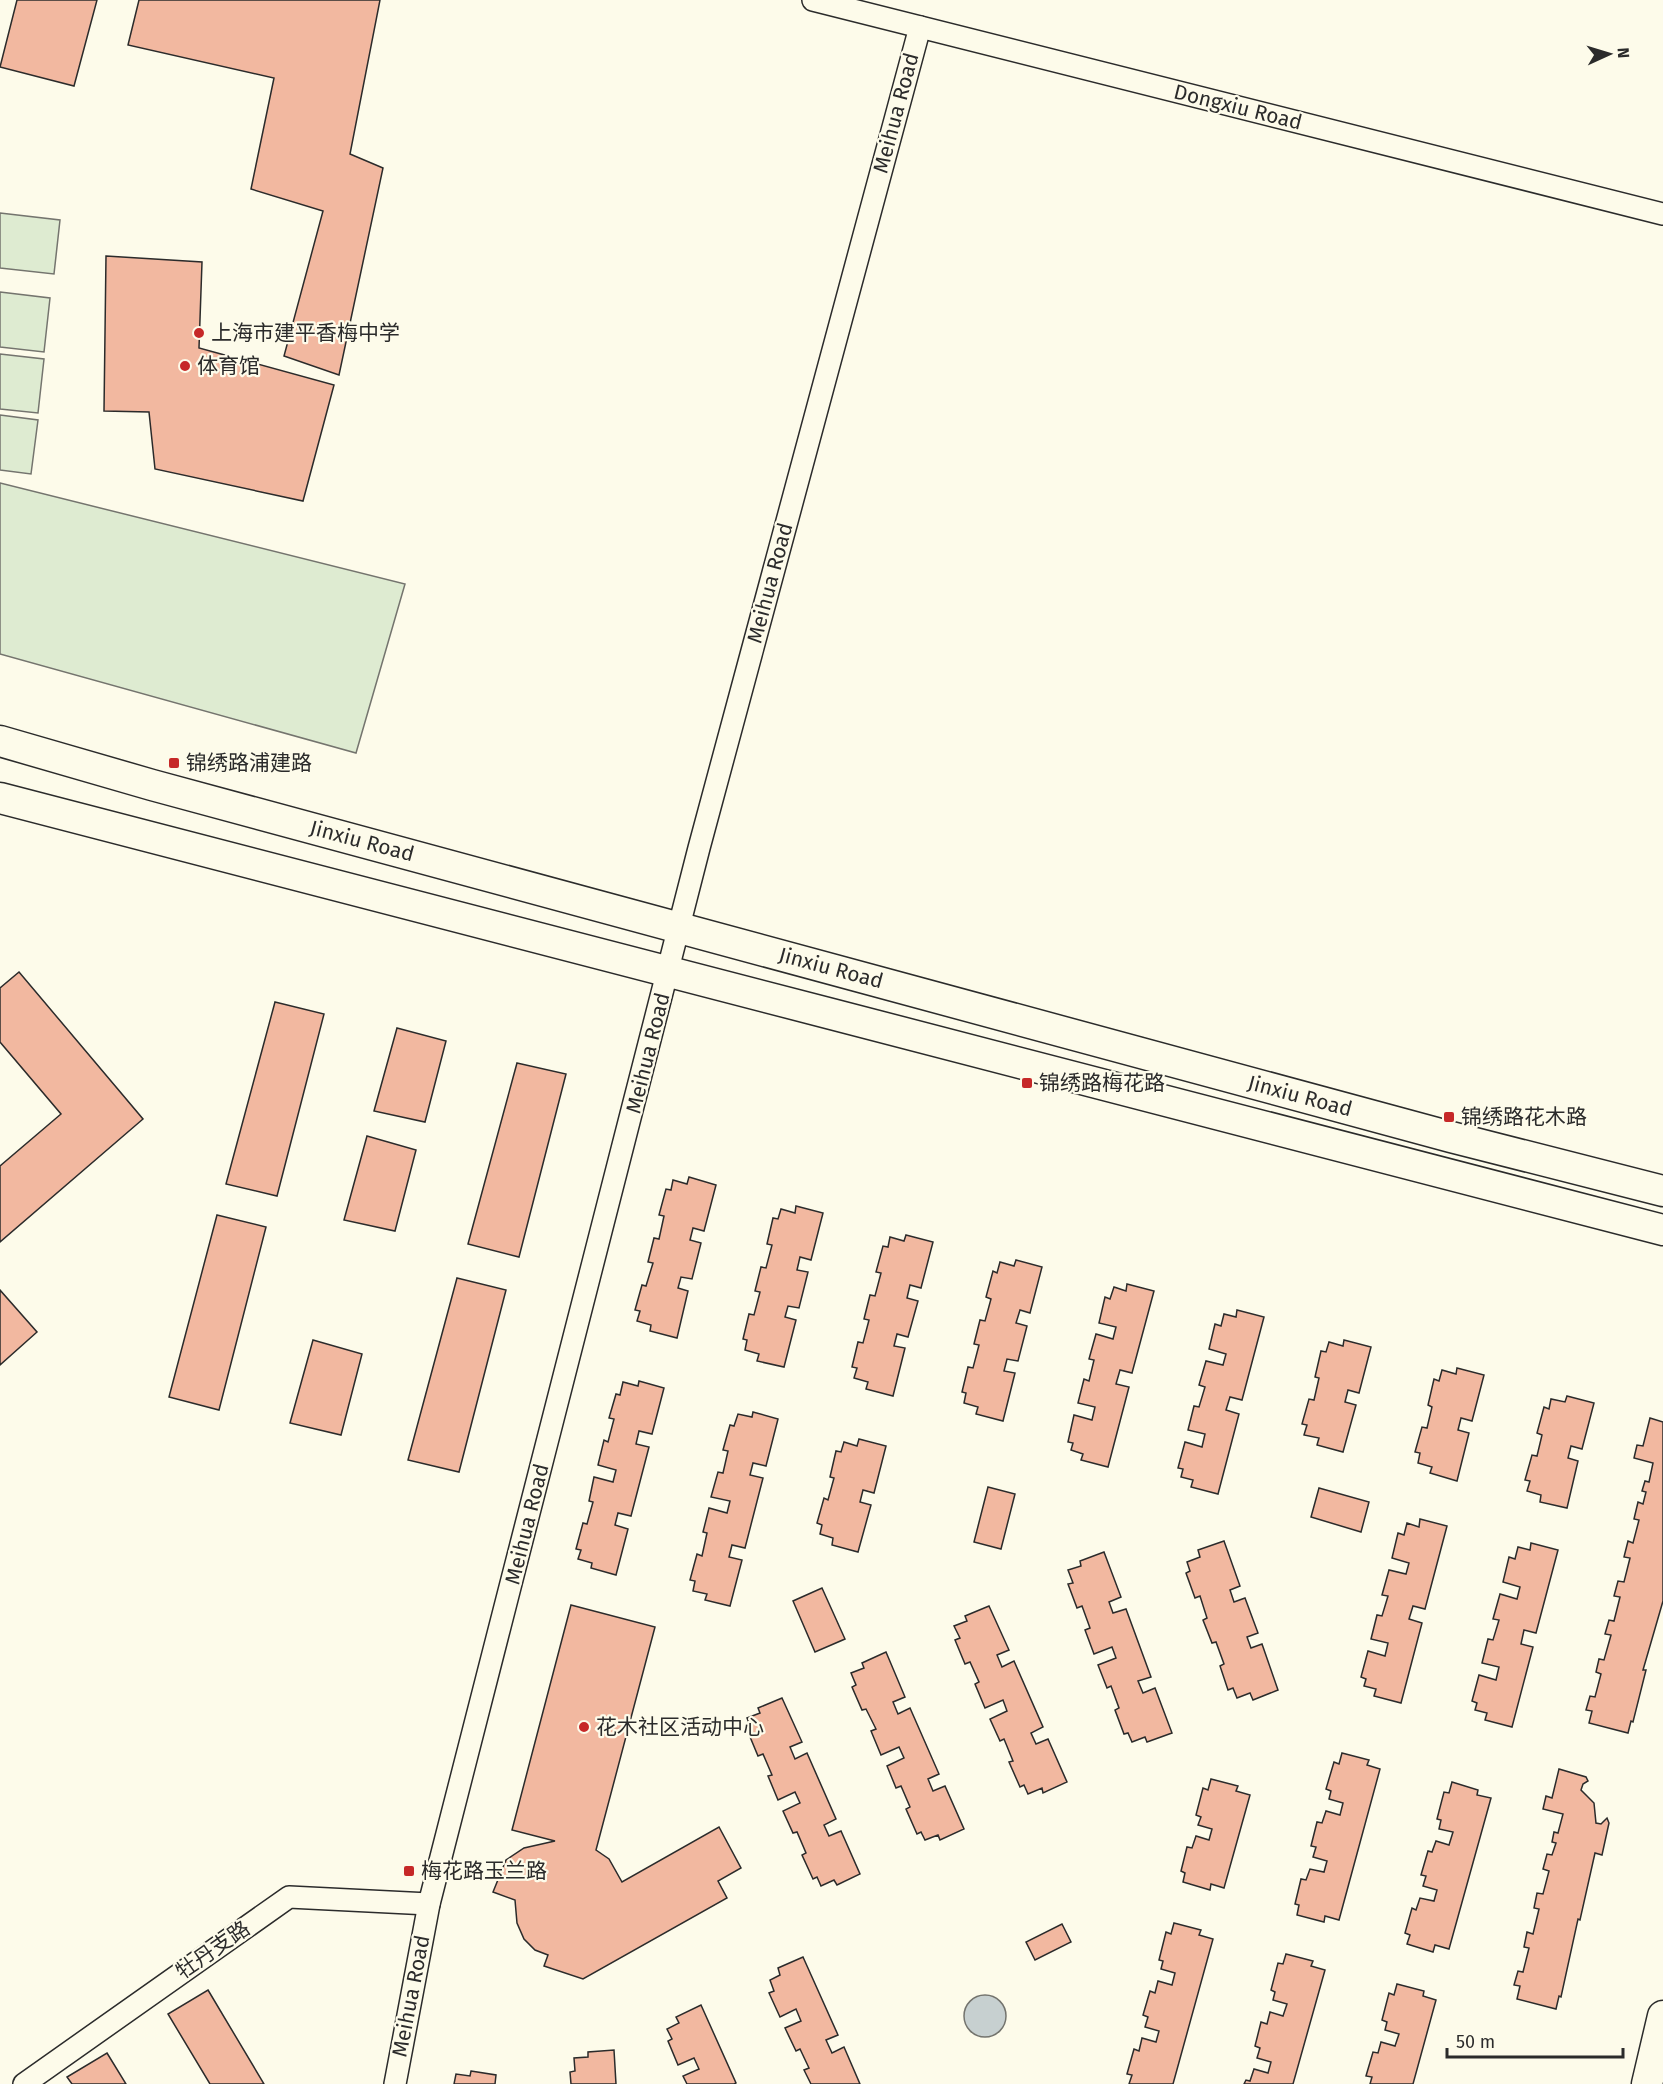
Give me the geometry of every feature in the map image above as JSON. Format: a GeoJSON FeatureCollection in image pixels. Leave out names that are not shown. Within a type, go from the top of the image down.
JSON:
{"type":"FeatureCollection","features":[{"type":"Feature","properties":{"kind":"main road","name":"Jinxiu Road"},"geometry":{"type":"LineString","coordinates":[[0,741],[152,786],[679,926],[1451,1137],[1663,1191]]}},
{"type":"Feature","properties":{"kind":"main road","name":"Jinxiu Road"},"geometry":{"type":"LineString","coordinates":[[0,798],[668,973],[1032,1064],[1663,1230]]}},
{"type":"Feature","properties":{"kind":"main road"},"geometry":{"type":"LineString","coordinates":[[1647,2084],[1663,2016]]}},
{"type":"Feature","properties":{"kind":"street","name":"Dongxiu Road"},"geometry":{"type":"LineString","coordinates":[[813,0],[1663,214]]}},
{"type":"Feature","properties":{"kind":"street","name":"Meihua Road"},"geometry":{"type":"LineString","coordinates":[[395,2084],[429,1904],[679,926],[920,27]]}},
{"type":"Feature","properties":{"kind":"street","name":"牡丹支路"},"geometry":{"type":"LineString","coordinates":[[24,2084],[290,1897],[429,1904]]}},
{"type":"Feature","properties":{"kind":"green space"},"geometry":{"type":"Polygon","coordinates":[[[0,213],[60,220],[54,274],[0,268],[0,213]]]}},
{"type":"Feature","properties":{"kind":"green space"},"geometry":{"type":"Polygon","coordinates":[[[0,292],[50,298],[44,352],[0,347],[0,292]]]}},
{"type":"Feature","properties":{"kind":"green space"},"geometry":{"type":"Polygon","coordinates":[[[0,354],[44,359],[38,413],[0,409],[0,354]]]}},
{"type":"Feature","properties":{"kind":"green space"},"geometry":{"type":"Polygon","coordinates":[[[0,415],[38,420],[31,474],[0,470],[0,415]]]}},
{"type":"Feature","properties":{"kind":"green space"},"geometry":{"type":"Polygon","coordinates":[[[0,483],[405,584],[356,753],[0,654],[0,483]]]}},
{"type":"Feature","properties":{"kind":"shaded area"},"geometry":{"type":"Polygon","coordinates":[[[985,1995],[1000,2001],[1006,2016],[1000,2031],[985,2037],[970,2031],[964,2016],[970,2001],[985,1995]]]}},
{"type":"Feature","properties":{"kind":"building"},"geometry":{"type":"Polygon","coordinates":[[[17,0],[97,0],[74,86],[0,67],[17,0]]]}},
{"type":"Feature","properties":{"kind":"building"},"geometry":{"type":"Polygon","coordinates":[[[139,0],[380,0],[350,154],[383,168],[339,375],[284,356],[323,211],[251,189],[274,78],[128,45],[139,0]]]}},
{"type":"Feature","properties":{"kind":"building","name":"体育馆"},"geometry":{"type":"Polygon","coordinates":[[[106,256],[202,262],[199,348],[334,385],[303,501],[155,469],[149,412],[104,411],[106,256]]]}},
{"type":"Feature","properties":{"kind":"building"},"geometry":{"type":"Polygon","coordinates":[[[19,972],[143,1119],[0,1242],[0,1166],[61,1114],[0,1042],[0,988],[19,972]]]}},
{"type":"Feature","properties":{"kind":"building"},"geometry":{"type":"Polygon","coordinates":[[[275,1002],[324,1014],[277,1196],[226,1184],[275,1002]]]}},
{"type":"Feature","properties":{"kind":"building"},"geometry":{"type":"Polygon","coordinates":[[[397,1028],[446,1041],[425,1122],[374,1111],[397,1028]]]}},
{"type":"Feature","properties":{"kind":"building"},"geometry":{"type":"Polygon","coordinates":[[[517,1063],[566,1074],[519,1257],[468,1244],[517,1063]]]}},
{"type":"Feature","properties":{"kind":"building"},"geometry":{"type":"Polygon","coordinates":[[[367,1136],[416,1150],[395,1231],[344,1220],[367,1136]]]}},
{"type":"Feature","properties":{"kind":"building"},"geometry":{"type":"Polygon","coordinates":[[[689,1177],[716,1185],[704,1231],[693,1228],[690,1240],[701,1243],[692,1279],[681,1277],[678,1288],[688,1291],[677,1338],[650,1331],[651,1325],[637,1321],[640,1311],[635,1310],[642,1285],[646,1286],[653,1263],[648,1262],[654,1238],[659,1239],[664,1216],[659,1215],[666,1189],[671,1190],[673,1180],[687,1184],[689,1177]]]}},
{"type":"Feature","properties":{"kind":"building"},"geometry":{"type":"Polygon","coordinates":[[[796,1206],[823,1213],[811,1260],[800,1257],[797,1270],[808,1272],[799,1308],[788,1306],[785,1317],[796,1320],[784,1367],[757,1361],[759,1354],[745,1350],[747,1340],[743,1339],[749,1314],[754,1315],[760,1292],[755,1291],[761,1267],[766,1268],[772,1245],[767,1244],[773,1218],[778,1219],[781,1209],[795,1213],[796,1206]]]}},
{"type":"Feature","properties":{"kind":"building"},"geometry":{"type":"Polygon","coordinates":[[[217,1215],[266,1227],[219,1410],[169,1397],[217,1215]]]}},
{"type":"Feature","properties":{"kind":"building"},"geometry":{"type":"Polygon","coordinates":[[[906,1235],[933,1242],[921,1288],[910,1285],[907,1298],[918,1301],[908,1337],[897,1334],[894,1346],[905,1348],[893,1396],[866,1389],[868,1382],[854,1378],[857,1368],[852,1367],[858,1342],[863,1343],[869,1320],[864,1319],[870,1295],[875,1296],[881,1273],[876,1272],[883,1246],[888,1247],[890,1237],[904,1241],[906,1235]]]}},
{"type":"Feature","properties":{"kind":"building"},"geometry":{"type":"Polygon","coordinates":[[[1016,1260],[1042,1267],[1030,1313],[1020,1310],[1016,1323],[1027,1326],[1018,1361],[1007,1359],[1004,1371],[1015,1373],[1003,1421],[976,1414],[978,1407],[964,1403],[966,1393],[962,1392],[968,1367],[973,1368],[979,1345],[974,1344],[980,1320],[985,1321],[991,1299],[986,1297],[993,1271],[997,1273],[1000,1262],[1014,1266],[1016,1260]]]}},
{"type":"Feature","properties":{"kind":"building"},"geometry":{"type":"Polygon","coordinates":[[[457,1278],[506,1290],[459,1472],[408,1460],[457,1278]]]}},
{"type":"Feature","properties":{"kind":"building"},"geometry":{"type":"Polygon","coordinates":[[[1127,1284],[1154,1291],[1132,1373],[1120,1370],[1116,1384],[1129,1387],[1108,1467],[1081,1460],[1083,1454],[1071,1450],[1073,1443],[1068,1442],[1074,1415],[1092,1420],[1095,1407],[1078,1403],[1084,1379],[1089,1381],[1094,1360],[1089,1359],[1096,1334],[1113,1339],[1116,1327],[1099,1323],[1105,1297],[1110,1299],[1114,1287],[1126,1291],[1127,1284]]]}},
{"type":"Feature","properties":{"kind":"building"},"geometry":{"type":"Polygon","coordinates":[[[0,1290],[37,1332],[0,1365],[0,1290]]]}},
{"type":"Feature","properties":{"kind":"building"},"geometry":{"type":"Polygon","coordinates":[[[1237,1310],[1264,1317],[1242,1400],[1230,1397],[1226,1410],[1239,1414],[1218,1494],[1191,1487],[1193,1480],[1181,1477],[1183,1469],[1178,1468],[1185,1442],[1202,1447],[1205,1434],[1188,1430],[1194,1406],[1199,1407],[1205,1387],[1199,1385],[1206,1361],[1223,1365],[1226,1354],[1209,1349],[1215,1324],[1221,1326],[1224,1314],[1236,1317],[1237,1310]]]}},
{"type":"Feature","properties":{"kind":"building"},"geometry":{"type":"Polygon","coordinates":[[[313,1340],[362,1354],[341,1435],[290,1423],[313,1340]]]}},
{"type":"Feature","properties":{"kind":"building"},"geometry":{"type":"Polygon","coordinates":[[[1344,1340],[1371,1347],[1359,1393],[1348,1390],[1345,1402],[1356,1405],[1343,1452],[1317,1445],[1319,1438],[1304,1435],[1307,1425],[1302,1424],[1309,1399],[1314,1400],[1319,1378],[1315,1377],[1321,1351],[1326,1352],[1329,1342],[1343,1346],[1344,1340]]]}},
{"type":"Feature","properties":{"kind":"building"},"geometry":{"type":"Polygon","coordinates":[[[1457,1368],[1484,1375],[1472,1421],[1461,1418],[1458,1430],[1469,1433],[1457,1481],[1430,1473],[1432,1467],[1418,1463],[1420,1453],[1415,1452],[1422,1427],[1427,1428],[1432,1407],[1428,1405],[1434,1379],[1439,1381],[1442,1370],[1456,1374],[1457,1368]]]}},
{"type":"Feature","properties":{"kind":"building"},"geometry":{"type":"Polygon","coordinates":[[[639,1381],[664,1388],[652,1434],[639,1431],[636,1444],[649,1447],[631,1516],[618,1513],[615,1525],[628,1529],[616,1575],[591,1568],[592,1563],[578,1559],[581,1550],[576,1549],[583,1523],[587,1524],[593,1502],[589,1501],[594,1477],[613,1482],[616,1470],[598,1465],[604,1440],[608,1442],[614,1419],[609,1418],[616,1394],[620,1395],[623,1382],[638,1386],[639,1381]]]}},
{"type":"Feature","properties":{"kind":"building"},"geometry":{"type":"Polygon","coordinates":[[[1567,1396],[1594,1403],[1582,1449],[1571,1446],[1568,1458],[1578,1461],[1567,1508],[1540,1502],[1541,1495],[1527,1491],[1530,1481],[1525,1480],[1532,1455],[1537,1456],[1542,1435],[1537,1433],[1544,1407],[1549,1409],[1551,1399],[1565,1402],[1567,1396]]]}},
{"type":"Feature","properties":{"kind":"building"},"geometry":{"type":"Polygon","coordinates":[[[753,1412],[778,1419],[766,1466],[753,1463],[750,1475],[763,1478],[745,1548],[732,1545],[729,1557],[742,1560],[730,1606],[705,1600],[707,1594],[693,1591],[695,1581],[690,1580],[697,1554],[702,1556],[707,1533],[703,1532],[709,1508],[727,1513],[730,1501],[711,1497],[718,1472],[723,1473],[728,1451],[723,1450],[730,1425],[734,1426],[738,1414],[752,1417],[753,1412]]]}},
{"type":"Feature","properties":{"kind":"building"},"geometry":{"type":"Polygon","coordinates":[[[1650,1418],[1663,1422],[1663,1601],[1643,1670],[1646,1670],[1633,1722],[1631,1721],[1628,1733],[1589,1723],[1592,1711],[1586,1710],[1590,1696],[1595,1697],[1601,1674],[1596,1672],[1599,1659],[1604,1660],[1611,1635],[1605,1634],[1609,1620],[1614,1621],[1620,1597],[1614,1596],[1618,1581],[1624,1582],[1630,1558],[1624,1557],[1628,1541],[1633,1543],[1639,1520],[1634,1519],[1638,1502],[1643,1504],[1646,1492],[1642,1491],[1645,1481],[1649,1482],[1653,1463],[1634,1458],[1637,1445],[1643,1446],[1650,1418]]]}},
{"type":"Feature","properties":{"kind":"building"},"geometry":{"type":"Polygon","coordinates":[[[859,1439],[886,1446],[874,1493],[863,1490],[860,1502],[871,1505],[858,1552],[832,1545],[833,1538],[820,1534],[822,1525],[817,1523],[824,1498],[828,1500],[834,1478],[830,1477],[836,1451],[841,1452],[844,1442],[857,1446],[859,1439]]]}},
{"type":"Feature","properties":{"kind":"building"},"geometry":{"type":"Polygon","coordinates":[[[988,1487],[1015,1494],[1001,1549],[974,1542],[988,1487]]]}},
{"type":"Feature","properties":{"kind":"building"},"geometry":{"type":"Polygon","coordinates":[[[1319,1488],[1369,1502],[1361,1532],[1311,1517],[1319,1488]]]}},
{"type":"Feature","properties":{"kind":"building"},"geometry":{"type":"Polygon","coordinates":[[[1420,1519],[1447,1526],[1425,1609],[1413,1606],[1409,1619],[1422,1623],[1401,1703],[1374,1696],[1376,1689],[1364,1686],[1366,1679],[1361,1677],[1368,1651],[1385,1656],[1388,1643],[1371,1639],[1377,1615],[1382,1616],[1388,1596],[1382,1595],[1389,1570],[1406,1574],[1409,1563],[1392,1558],[1398,1533],[1404,1535],[1407,1523],[1419,1527],[1420,1519]]]}},
{"type":"Feature","properties":{"kind":"building"},"geometry":{"type":"Polygon","coordinates":[[[1224,1541],[1240,1586],[1230,1590],[1234,1602],[1245,1598],[1258,1633],[1247,1637],[1251,1648],[1262,1644],[1278,1690],[1253,1700],[1250,1693],[1237,1698],[1233,1688],[1228,1690],[1220,1666],[1224,1664],[1216,1642],[1212,1643],[1203,1620],[1207,1618],[1200,1596],[1195,1598],[1186,1573],[1190,1571],[1187,1562],[1200,1557],[1198,1550],[1224,1541]]]}},
{"type":"Feature","properties":{"kind":"building"},"geometry":{"type":"Polygon","coordinates":[[[1531,1543],[1558,1550],[1536,1633],[1524,1630],[1521,1644],[1533,1647],[1512,1727],[1485,1720],[1487,1713],[1475,1710],[1477,1703],[1472,1701],[1479,1675],[1496,1680],[1499,1667],[1482,1663],[1488,1639],[1493,1640],[1499,1620],[1493,1619],[1500,1594],[1517,1599],[1520,1587],[1503,1582],[1509,1557],[1515,1559],[1518,1547],[1530,1550],[1531,1543]]]}},
{"type":"Feature","properties":{"kind":"building"},"geometry":{"type":"Polygon","coordinates":[[[1104,1552],[1121,1597],[1109,1602],[1113,1613],[1126,1609],[1151,1677],[1138,1681],[1143,1693],[1155,1688],[1172,1733],[1147,1742],[1145,1737],[1132,1742],[1128,1733],[1124,1734],[1115,1710],[1119,1708],[1111,1686],[1107,1688],[1098,1665],[1116,1658],[1112,1647],[1094,1654],[1085,1630],[1090,1628],[1082,1606],[1077,1608],[1068,1584],[1073,1583],[1068,1570],[1081,1566],[1080,1561],[1104,1552]]]}},
{"type":"Feature","properties":{"kind":"building"},"geometry":{"type":"Polygon","coordinates":[[[822,1588],[845,1639],[815,1652],[793,1601],[822,1588]]]}},
{"type":"Feature","properties":{"kind":"building","name":"花木社区活动中心"},"geometry":{"type":"Polygon","coordinates":[[[571,1605],[655,1627],[596,1850],[609,1859],[622,1882],[719,1827],[741,1868],[718,1881],[727,1898],[583,1979],[544,1966],[548,1955],[535,1950],[524,1939],[517,1923],[515,1900],[493,1892],[506,1860],[524,1848],[555,1841],[512,1830],[571,1605]]]}},
{"type":"Feature","properties":{"kind":"building"},"geometry":{"type":"Polygon","coordinates":[[[989,1606],[1009,1650],[997,1655],[1002,1667],[1014,1661],[1043,1727],[1031,1733],[1036,1744],[1048,1739],[1067,1782],[1043,1793],[1042,1788],[1028,1794],[1024,1785],[1020,1787],[1009,1762],[1013,1761],[1004,1739],[1000,1741],[990,1719],[1007,1711],[1003,1700],[985,1708],[975,1684],[979,1682],[970,1662],[965,1664],[955,1640],[960,1638],[954,1626],[967,1621],[965,1616],[989,1606]]]}},
{"type":"Feature","properties":{"kind":"building"},"geometry":{"type":"Polygon","coordinates":[[[886,1652],[905,1697],[893,1702],[898,1714],[910,1708],[939,1774],[928,1779],[933,1791],[945,1786],[964,1829],[940,1840],[938,1835],[925,1840],[921,1832],[917,1834],[906,1809],[910,1807],[901,1786],[896,1788],[887,1766],[904,1758],[899,1747],[881,1755],[871,1731],[876,1729],[866,1709],[862,1710],[852,1687],[856,1685],[851,1673],[864,1668],[862,1663],[886,1652]]]}},
{"type":"Feature","properties":{"kind":"building"},"geometry":{"type":"Polygon","coordinates":[[[782,1698],[802,1742],[790,1747],[795,1759],[807,1753],[836,1819],[824,1825],[829,1836],[841,1831],[860,1874],[837,1885],[834,1880],[821,1886],[817,1877],[813,1879],[802,1855],[806,1853],[797,1832],[793,1833],[783,1811],[800,1803],[795,1792],[778,1800],[768,1776],[772,1775],[763,1754],[758,1756],[748,1732],[752,1731],[747,1718],[760,1713],[758,1708],[782,1698]]]}},
{"type":"Feature","properties":{"kind":"building"},"geometry":{"type":"Polygon","coordinates":[[[1342,1753],[1369,1760],[1367,1765],[1380,1769],[1339,1920],[1325,1916],[1324,1922],[1297,1915],[1299,1905],[1295,1904],[1301,1879],[1306,1880],[1310,1869],[1324,1872],[1327,1861],[1313,1857],[1316,1847],[1311,1846],[1317,1822],[1322,1823],[1326,1811],[1340,1815],[1343,1803],[1329,1799],[1331,1791],[1326,1789],[1334,1762],[1339,1764],[1342,1753]]]}},
{"type":"Feature","properties":{"kind":"building"},"geometry":{"type":"Polygon","coordinates":[[[1559,1769],[1586,1777],[1588,1781],[1583,1784],[1581,1790],[1594,1803],[1596,1823],[1601,1824],[1607,1818],[1609,1823],[1602,1855],[1595,1853],[1561,1997],[1559,1996],[1556,2009],[1517,1999],[1520,1986],[1514,1985],[1518,1971],[1523,1972],[1529,1948],[1524,1947],[1527,1932],[1533,1934],[1539,1909],[1534,1908],[1537,1893],[1543,1894],[1549,1871],[1543,1869],[1547,1854],[1552,1855],[1556,1843],[1552,1842],[1554,1832],[1558,1833],[1563,1814],[1543,1809],[1546,1796],[1552,1798],[1559,1769]]]}},
{"type":"Feature","properties":{"kind":"building"},"geometry":{"type":"Polygon","coordinates":[[[1211,1779],[1238,1786],[1236,1791],[1250,1795],[1224,1888],[1211,1884],[1210,1890],[1183,1882],[1185,1873],[1181,1871],[1187,1847],[1192,1848],[1196,1836],[1209,1840],[1212,1829],[1198,1825],[1201,1817],[1196,1815],[1203,1788],[1208,1790],[1211,1779]]]}},
{"type":"Feature","properties":{"kind":"building"},"geometry":{"type":"Polygon","coordinates":[[[1452,1782],[1478,1790],[1477,1795],[1491,1798],[1449,1949],[1435,1945],[1433,1952],[1407,1944],[1410,1935],[1405,1933],[1412,1908],[1416,1910],[1420,1898],[1434,1901],[1437,1890],[1423,1886],[1426,1876],[1421,1875],[1428,1851],[1432,1852],[1436,1841],[1449,1845],[1453,1832],[1439,1829],[1441,1820],[1437,1819],[1444,1792],[1449,1793],[1452,1782]]]}},
{"type":"Feature","properties":{"kind":"building"},"geometry":{"type":"Polygon","coordinates":[[[1174,1923],[1201,1930],[1199,1935],[1213,1939],[1173,2084],[1129,2084],[1132,2075],[1127,2074],[1134,2049],[1139,2051],[1142,2038],[1156,2042],[1159,2031],[1145,2027],[1148,2017],[1143,2015],[1150,1991],[1155,1993],[1158,1981],[1172,1985],[1175,1973],[1161,1969],[1163,1961],[1159,1960],[1166,1932],[1171,1934],[1174,1923]]]}},
{"type":"Feature","properties":{"kind":"building"},"geometry":{"type":"Polygon","coordinates":[[[1062,1924],[1071,1942],[1035,1960],[1026,1942],[1062,1924]]]}},
{"type":"Feature","properties":{"kind":"building"},"geometry":{"type":"Polygon","coordinates":[[[1286,1954],[1313,1961],[1311,1966],[1325,1970],[1293,2084],[1244,2084],[1246,2080],[1250,2081],[1254,2069],[1268,2073],[1271,2062],[1257,2058],[1260,2048],[1255,2046],[1261,2022],[1267,2024],[1270,2012],[1283,2016],[1287,2004],[1273,2000],[1275,1992],[1271,1990],[1278,1963],[1283,1964],[1286,1954]]]}},
{"type":"Feature","properties":{"kind":"building"},"geometry":{"type":"Polygon","coordinates":[[[803,1957],[838,2035],[826,2040],[832,2053],[844,2047],[860,2084],[811,2084],[804,2070],[809,2068],[800,2049],[796,2051],[785,2028],[801,2021],[796,2009],[780,2017],[769,1993],[774,1991],[770,1980],[780,1975],[778,1968],[803,1957]]]}},
{"type":"Feature","properties":{"kind":"building"},"geometry":{"type":"Polygon","coordinates":[[[1397,1984],[1424,1991],[1423,1996],[1436,2000],[1413,2084],[1370,2084],[1372,2077],[1366,2076],[1373,2052],[1378,2053],[1381,2042],[1395,2046],[1399,2034],[1385,2030],[1387,2022],[1382,2020],[1389,1993],[1394,1995],[1397,1984]]]}},
{"type":"Feature","properties":{"kind":"building"},"geometry":{"type":"Polygon","coordinates":[[[208,1990],[264,2084],[210,2084],[168,2014],[208,1990]]]}},
{"type":"Feature","properties":{"kind":"building"},"geometry":{"type":"Polygon","coordinates":[[[701,2005],[736,2083],[734,2084],[687,2084],[683,2076],[699,2069],[694,2058],[678,2065],[668,2041],[672,2039],[667,2029],[679,2023],[676,2017],[701,2005]]]}},
{"type":"Feature","properties":{"kind":"building"},"geometry":{"type":"Polygon","coordinates":[[[614,2050],[616,2084],[571,2084],[570,2072],[575,2071],[574,2058],[588,2057],[588,2052],[614,2050]]]}},
{"type":"Feature","properties":{"kind":"building"},"geometry":{"type":"Polygon","coordinates":[[[107,2053],[126,2084],[72,2084],[67,2077],[107,2053]]]}},
{"type":"Feature","properties":{"kind":"building"},"geometry":{"type":"Polygon","coordinates":[[[471,2071],[496,2075],[495,2084],[454,2084],[456,2074],[470,2076],[471,2071]]]}},
{"type":"Feature","properties":{"kind":"place","name":"上海市建平香梅中学"},"geometry":{"type":"Point","coordinates":[199,333]}},
{"type":"Feature","properties":{"kind":"place","name":"体育馆"},"geometry":{"type":"Point","coordinates":[185,366]}},
{"type":"Feature","properties":{"kind":"place","name":"锦绣路浦建路"},"geometry":{"type":"Point","coordinates":[174,763]}},
{"type":"Feature","properties":{"kind":"place","name":"锦绣路梅花路"},"geometry":{"type":"Point","coordinates":[1027,1083]}},
{"type":"Feature","properties":{"kind":"place","name":"锦绣路花木路"},"geometry":{"type":"Point","coordinates":[1449,1117]}},
{"type":"Feature","properties":{"kind":"place","name":"花木社区活动中心"},"geometry":{"type":"Point","coordinates":[584,1727]}},
{"type":"Feature","properties":{"kind":"place","name":"梅花路玉兰路"},"geometry":{"type":"Point","coordinates":[409,1871]}}]}
